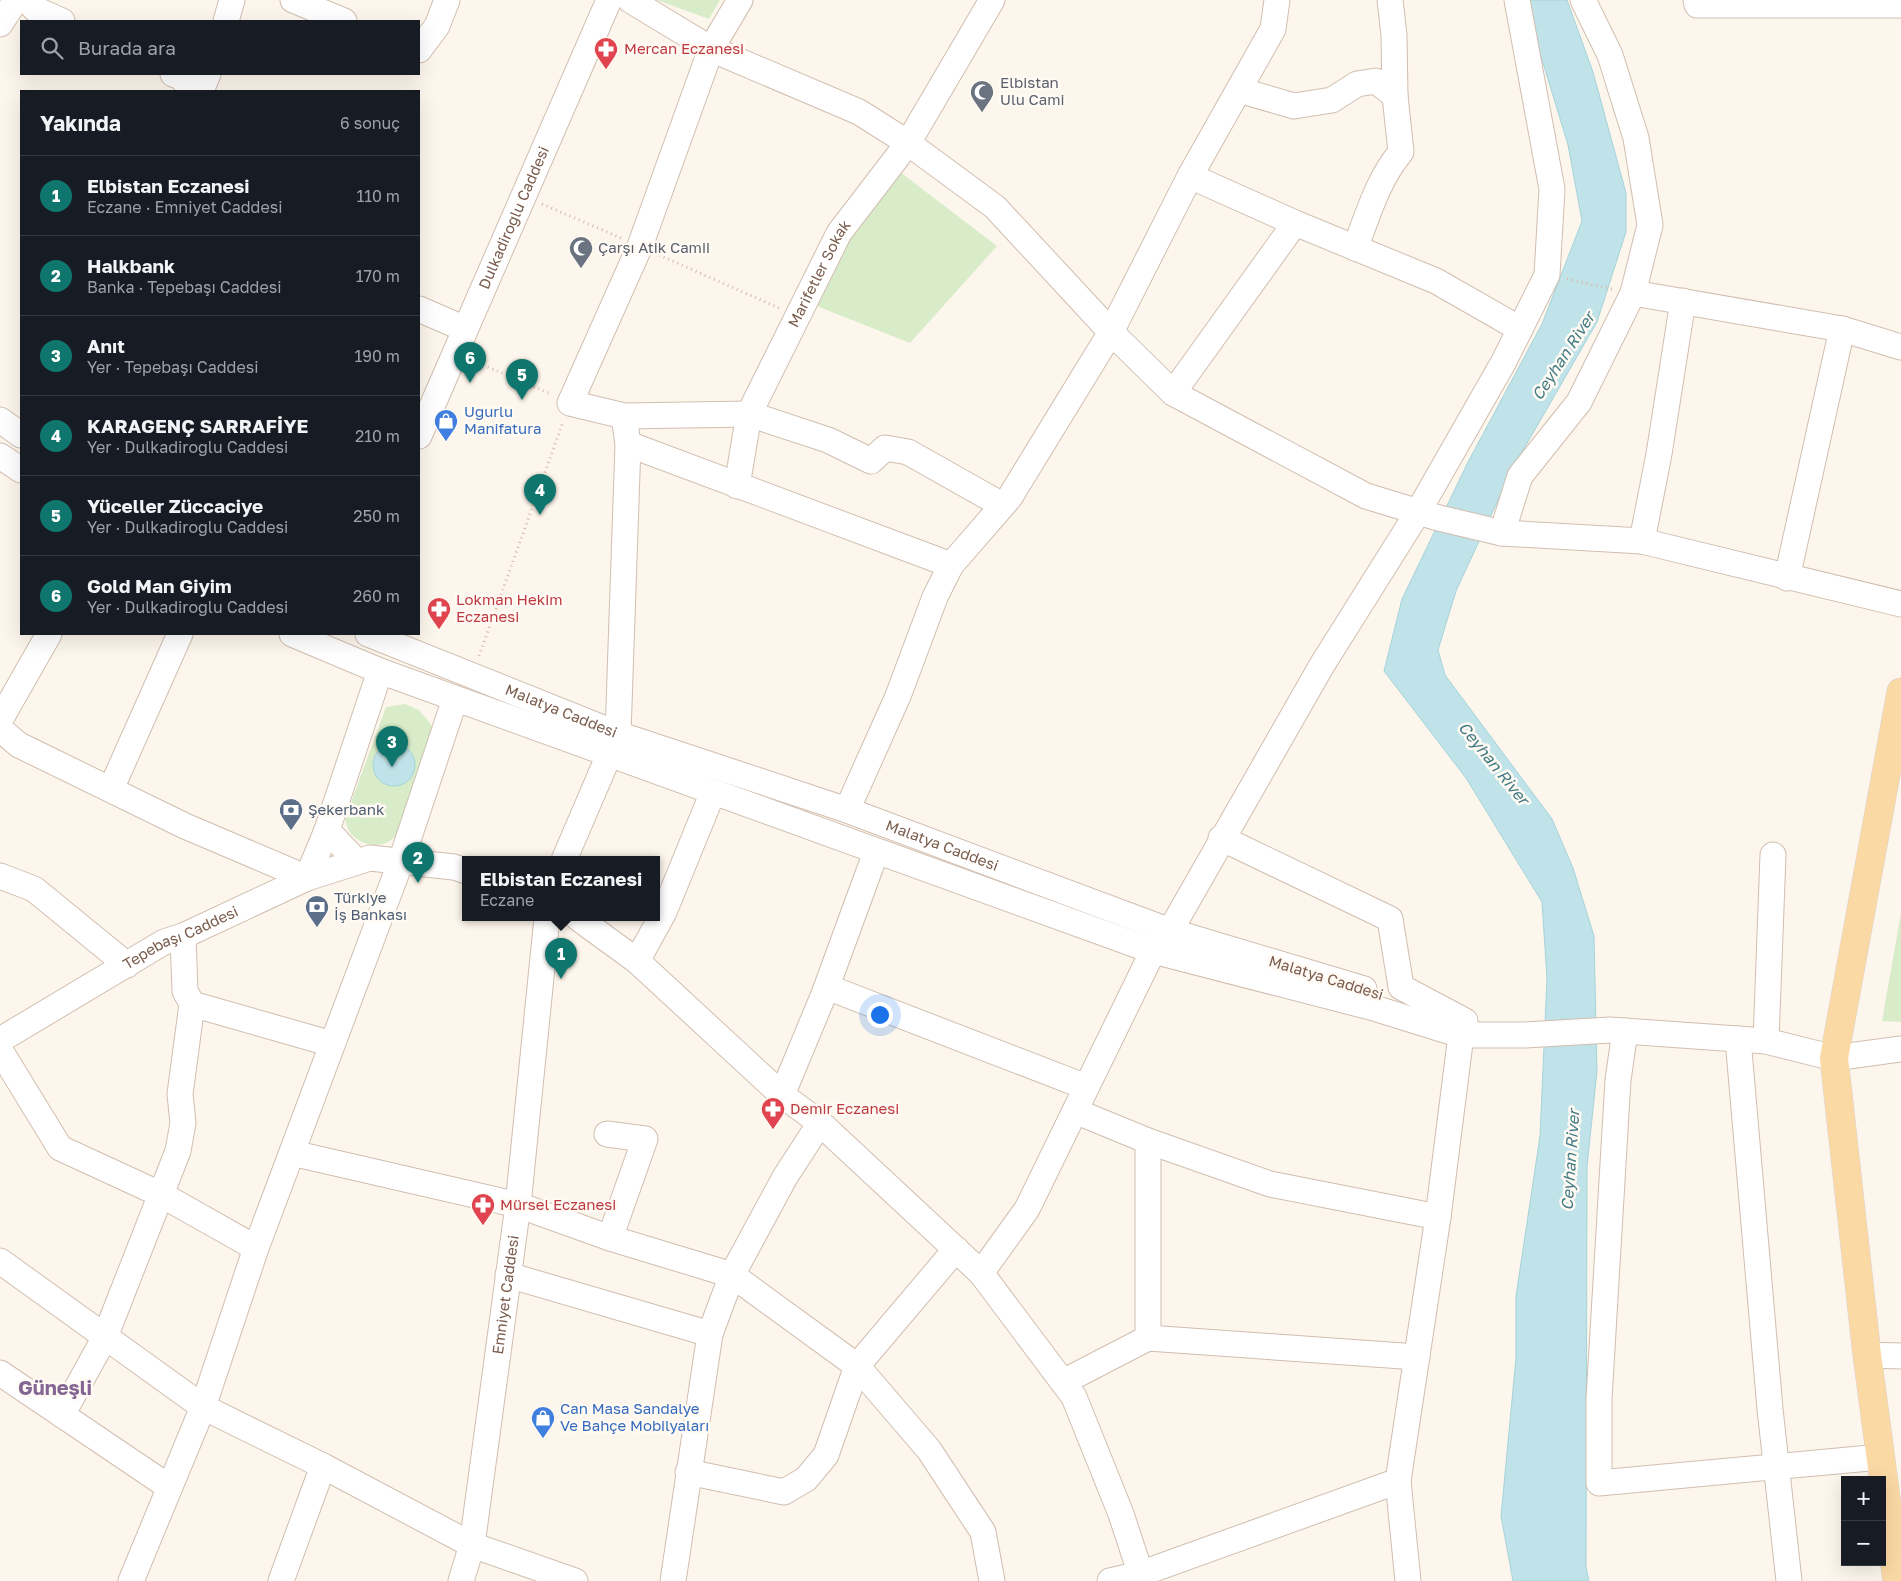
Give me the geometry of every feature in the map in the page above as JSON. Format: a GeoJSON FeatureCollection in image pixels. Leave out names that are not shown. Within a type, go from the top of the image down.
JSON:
{"type":"FeatureCollection","features":[{"type":"Feature","properties":{"kind":"main road"},"geometry":{"type":"LineString","coordinates":[[1897,1581],[1895,1525],[1881,1457],[1867,1355],[1834,1058],[1901,692]]}},
{"type":"Feature","properties":{"kind":"street"},"geometry":{"type":"LineString","coordinates":[[0,24],[16,0]]}},
{"type":"Feature","properties":{"kind":"street"},"geometry":{"type":"LineString","coordinates":[[27,0],[35,8],[60,20]]}},
{"type":"Feature","properties":{"kind":"street"},"geometry":{"type":"LineString","coordinates":[[226,20],[232,0]]}},
{"type":"Feature","properties":{"kind":"street"},"geometry":{"type":"LineString","coordinates":[[293,0],[342,20]]}},
{"type":"Feature","properties":{"kind":"street"},"geometry":{"type":"LineString","coordinates":[[420,49],[437,26],[447,0]]}},
{"type":"Feature","properties":{"kind":"street","name":"Dulkadiroğlu Caddesi"},"geometry":{"type":"LineString","coordinates":[[420,430],[609,0]]}},
{"type":"Feature","properties":{"kind":"street"},"geometry":{"type":"LineString","coordinates":[[630,0],[711,49],[859,112],[908,144],[995,207],[1111,332],[1173,393],[1366,496],[1426,515],[1502,532],[1642,541],[1787,578],[1901,604]]}},
{"type":"Feature","properties":{"kind":"street"},"geometry":{"type":"LineString","coordinates":[[740,0],[711,49],[640,246],[570,403],[624,416],[748,414],[828,440],[871,461],[885,448],[908,452],[1002,505]]}},
{"type":"Feature","properties":{"kind":"street","name":"Marifetler Sokak"},"geometry":{"type":"LineString","coordinates":[[738,486],[748,414],[839,233],[908,144],[992,0]]}},
{"type":"Feature","properties":{"kind":"street"},"geometry":{"type":"LineString","coordinates":[[847,810],[898,696],[935,597],[951,566],[1010,497],[1111,332],[1190,176],[1273,29],[1277,0]]}},
{"type":"Feature","properties":{"kind":"street"},"geometry":{"type":"LineString","coordinates":[[1355,248],[1374,198],[1391,164],[1401,152],[1395,96],[1394,35],[1390,0]]}},
{"type":"Feature","properties":{"kind":"street"},"geometry":{"type":"LineString","coordinates":[[981,1273],[1026,1209],[1153,951],[1170,931],[1221,838],[1322,665],[1426,515],[1547,275],[1552,189],[1516,0]]}},
{"type":"Feature","properties":{"kind":"street"},"geometry":{"type":"LineString","coordinates":[[1502,532],[1520,476],[1579,402],[1633,293],[1650,225],[1636,138],[1610,56],[1583,0]]}},
{"type":"Feature","properties":{"kind":"street"},"geometry":{"type":"LineString","coordinates":[[1696,0],[1697,5],[1901,5]]}},
{"type":"Feature","properties":{"kind":"street"},"geometry":{"type":"LineString","coordinates":[[176,75],[181,77],[192,90]]}},
{"type":"Feature","properties":{"kind":"street"},"geometry":{"type":"LineString","coordinates":[[201,90],[208,75]]}},
{"type":"Feature","properties":{"kind":"street"},"geometry":{"type":"LineString","coordinates":[[1239,90],[1294,106],[1332,100],[1358,84],[1376,82],[1395,96]]}},
{"type":"Feature","properties":{"kind":"street"},"geometry":{"type":"LineString","coordinates":[[1190,176],[1295,223],[1436,281],[1520,329]]}},
{"type":"Feature","properties":{"kind":"street"},"geometry":{"type":"LineString","coordinates":[[1173,393],[1295,223]]}},
{"type":"Feature","properties":{"kind":"street"},"geometry":{"type":"LineString","coordinates":[[1633,293],[1842,329],[1901,347]]}},
{"type":"Feature","properties":{"kind":"street"},"geometry":{"type":"LineString","coordinates":[[1642,541],[1659,454],[1683,301]]}},
{"type":"Feature","properties":{"kind":"street"},"geometry":{"type":"LineString","coordinates":[[420,309],[465,330]]}},
{"type":"Feature","properties":{"kind":"street"},"geometry":{"type":"LineString","coordinates":[[1787,578],[1842,329]]}},
{"type":"Feature","properties":{"kind":"street"},"geometry":{"type":"LineString","coordinates":[[566,856],[614,744],[628,444],[624,416]]}},
{"type":"Feature","properties":{"kind":"street"},"geometry":{"type":"LineString","coordinates":[[0,420],[20,434]]}},
{"type":"Feature","properties":{"kind":"street"},"geometry":{"type":"LineString","coordinates":[[628,444],[951,566]]}},
{"type":"Feature","properties":{"kind":"street"},"geometry":{"type":"LineString","coordinates":[[0,456],[20,469]]}},
{"type":"Feature","properties":{"kind":"street"},"geometry":{"type":"LineString","coordinates":[[0,720],[48,635]]}},
{"type":"Feature","properties":{"kind":"street"},"geometry":{"type":"LineString","coordinates":[[111,789],[180,635]]}},
{"type":"Feature","properties":{"kind":"street"},"geometry":{"type":"LineString","coordinates":[[294,635],[380,671],[455,699],[614,744],[713,792],[1153,951],[1374,1008],[1463,1028],[1525,1036],[1617,1030],[1766,1041],[1834,1058],[1901,1049]]}},
{"type":"Feature","properties":{"kind":"street","name":"Malatya Caddesi"},"geometry":{"type":"LineString","coordinates":[[370,635],[472,676],[614,744],[847,810],[1170,931],[1463,1028]]}},
{"type":"Feature","properties":{"kind":"street"},"geometry":{"type":"LineString","coordinates":[[0,729],[19,745],[185,826],[307,878],[327,830],[380,671]]}},
{"type":"Feature","properties":{"kind":"street"},"geometry":{"type":"LineString","coordinates":[[131,1581],[202,1407],[256,1248],[401,861],[455,699]]}},
{"type":"Feature","properties":{"kind":"street"},"geometry":{"type":"LineString","coordinates":[[660,920],[713,792]]}},
{"type":"Feature","properties":{"kind":"street"},"geometry":{"type":"LineString","coordinates":[[327,830],[364,860],[401,861],[454,867],[462,870]]}},
{"type":"Feature","properties":{"kind":"street"},"geometry":{"type":"LineString","coordinates":[[1221,838],[1390,920],[1401,987],[1463,1028]]}},
{"type":"Feature","properties":{"kind":"street"},"geometry":{"type":"LineString","coordinates":[[782,1095],[827,987],[876,852]]}},
{"type":"Feature","properties":{"kind":"street"},"geometry":{"type":"LineString","coordinates":[[1766,1041],[1773,855]]}},
{"type":"Feature","properties":{"kind":"street","name":"Tepebaşı Caddesi"},"geometry":{"type":"LineString","coordinates":[[0,1040],[164,942],[183,936],[307,878],[364,860]]}},
{"type":"Feature","properties":{"kind":"street"},"geometry":{"type":"LineString","coordinates":[[0,876],[34,889],[127,965]]}},
{"type":"Feature","properties":{"kind":"street","name":"Emniyet Caddesi"},"geometry":{"type":"LineString","coordinates":[[461,1581],[472,1545],[518,1205],[547,921]]}},
{"type":"Feature","properties":{"kind":"street"},"geometry":{"type":"LineString","coordinates":[[582,921],[638,961],[782,1095],[820,1123],[981,1273],[1074,1397],[1121,1514],[1142,1578]]}},
{"type":"Feature","properties":{"kind":"street"},"geometry":{"type":"LineString","coordinates":[[638,961],[659,921]]}},
{"type":"Feature","properties":{"kind":"street"},"geometry":{"type":"LineString","coordinates":[[62,1415],[105,1337],[178,1151],[183,1123],[180,1094],[192,1004],[185,991],[183,936]]}},
{"type":"Feature","properties":{"kind":"street"},"geometry":{"type":"LineString","coordinates":[[827,987],[1086,1087]]}},
{"type":"Feature","properties":{"kind":"street"},"geometry":{"type":"LineString","coordinates":[[192,1004],[332,1044]]}},
{"type":"Feature","properties":{"kind":"street"},"geometry":{"type":"LineString","coordinates":[[1408,1581],[1398,1481],[1438,1217],[1463,1028]]}},
{"type":"Feature","properties":{"kind":"street"},"geometry":{"type":"LineString","coordinates":[[1617,1030],[1618,1080],[1598,1399],[1599,1483],[1707,1475],[1776,1466],[1881,1457]]}},
{"type":"Feature","properties":{"kind":"street"},"geometry":{"type":"LineString","coordinates":[[1738,1039],[1776,1466],[1789,1581]]}},
{"type":"Feature","properties":{"kind":"street"},"geometry":{"type":"LineString","coordinates":[[0,1050],[60,1148],[162,1195],[256,1248]]}},
{"type":"Feature","properties":{"kind":"street"},"geometry":{"type":"LineString","coordinates":[[1075,1111],[1148,1141],[1270,1184],[1438,1217]]}},
{"type":"Feature","properties":{"kind":"street"},"geometry":{"type":"LineString","coordinates":[[673,1581],[710,1334],[732,1275],[784,1176],[820,1123]]}},
{"type":"Feature","properties":{"kind":"street"},"geometry":{"type":"LineString","coordinates":[[607,1134],[645,1139],[610,1238]]}},
{"type":"Feature","properties":{"kind":"street"},"geometry":{"type":"LineString","coordinates":[[1148,1141],[1148,1338]]}},
{"type":"Feature","properties":{"kind":"street"},"geometry":{"type":"LineString","coordinates":[[292,1153],[518,1205],[610,1238],[732,1275],[856,1366],[929,1450],[983,1532],[992,1581]]}},
{"type":"Feature","properties":{"kind":"street"},"geometry":{"type":"LineString","coordinates":[[688,1472],[784,1492],[795,1487],[817,1468],[826,1455],[856,1366],[956,1249]]}},
{"type":"Feature","properties":{"kind":"street"},"geometry":{"type":"LineString","coordinates":[[0,1261],[202,1407],[323,1466],[472,1545],[575,1581]]}},
{"type":"Feature","properties":{"kind":"street"},"geometry":{"type":"LineString","coordinates":[[508,1275],[710,1334]]}},
{"type":"Feature","properties":{"kind":"street"},"geometry":{"type":"LineString","coordinates":[[1063,1382],[1148,1338],[1417,1357]]}},
{"type":"Feature","properties":{"kind":"street"},"geometry":{"type":"LineString","coordinates":[[1867,1355],[1901,1356]]}},
{"type":"Feature","properties":{"kind":"street"},"geometry":{"type":"LineString","coordinates":[[0,1373],[169,1487]]}},
{"type":"Feature","properties":{"kind":"street"},"geometry":{"type":"LineString","coordinates":[[281,1581],[323,1466]]}},
{"type":"Feature","properties":{"kind":"street"},"geometry":{"type":"LineString","coordinates":[[1110,1581],[1142,1578],[1398,1481]]}},
{"type":"Feature","properties":{"kind":"path"},"geometry":{"type":"LineString","coordinates":[[523,196],[798,316]]}},
{"type":"Feature","properties":{"kind":"path"},"geometry":{"type":"LineString","coordinates":[[1547,275],[1633,293]]}},
{"type":"Feature","properties":{"kind":"path"},"geometry":{"type":"LineString","coordinates":[[455,353],[570,403],[472,676]]}},
{"type":"Feature","properties":{"kind":"green space"},"geometry":{"type":"Polygon","coordinates":[[[657,0],[720,0],[709,19],[657,0]]]}},
{"type":"Feature","properties":{"kind":"green space"},"geometry":{"type":"Polygon","coordinates":[[[900,172],[997,246],[910,343],[814,305],[848,232],[900,172]]]}},
{"type":"Feature","properties":{"kind":"green space"},"geometry":{"type":"Polygon","coordinates":[[[405,704],[419,710],[434,728],[397,834],[387,843],[380,845],[366,844],[354,837],[348,830],[345,819],[386,707],[405,704]]]}},
{"type":"Feature","properties":{"kind":"green space"},"geometry":{"type":"Polygon","coordinates":[[[1901,913],[1901,1022],[1882,1021],[1901,913]]]}},
{"type":"Feature","properties":{"kind":"water","name":"Ceyhan River"},"geometry":{"type":"Polygon","coordinates":[[[1524,0],[1567,0],[1593,72],[1626,193],[1626,232],[1597,322],[1514,466],[1456,591],[1438,650],[1445,675],[1552,819],[1573,868],[1594,936],[1597,1071],[1587,1166],[1586,1567],[1589,1581],[1513,1581],[1501,1516],[1516,1358],[1516,1296],[1540,1136],[1547,978],[1542,902],[1466,778],[1384,671],[1402,599],[1468,462],[1542,324],[1582,221],[1568,145],[1524,0]]]}},
{"type":"Feature","properties":{"kind":"water"},"geometry":{"type":"Polygon","coordinates":[[[398,744],[406,747],[412,753],[415,765],[412,777],[406,783],[390,786],[382,783],[376,777],[373,761],[376,753],[382,747],[398,744]]]}},
{"type":"Feature","properties":{"kind":"place","name":"Mercan Eczanesi"},"geometry":{"type":"Point","coordinates":[606,70]}},
{"type":"Feature","properties":{"kind":"place","name":"Elbistan Ulu Cami"},"geometry":{"type":"Point","coordinates":[982,113]}},
{"type":"Feature","properties":{"kind":"place","name":"Çarşı Atik Camii"},"geometry":{"type":"Point","coordinates":[581,269]}},
{"type":"Feature","properties":{"kind":"place","name":"Gold Man Giyim"},"geometry":{"type":"Point","coordinates":[470,383]}},
{"type":"Feature","properties":{"kind":"place","name":"Yüceller Züccaciye"},"geometry":{"type":"Point","coordinates":[522,400]}},
{"type":"Feature","properties":{"kind":"place","name":"Uğurlu Manifatura"},"geometry":{"type":"Point","coordinates":[446,442]}},
{"type":"Feature","properties":{"kind":"place","name":"KARAGENÇ SARRAFİYE"},"geometry":{"type":"Point","coordinates":[540,515]}},
{"type":"Feature","properties":{"kind":"place","name":"Lokman Hekim Eczanesi"},"geometry":{"type":"Point","coordinates":[439,630]}},
{"type":"Feature","properties":{"kind":"place","name":"Anıt"},"geometry":{"type":"Point","coordinates":[392,767]}},
{"type":"Feature","properties":{"kind":"place","name":"Şekerbank"},"geometry":{"type":"Point","coordinates":[291,831]}},
{"type":"Feature","properties":{"kind":"place","name":"Halkbank"},"geometry":{"type":"Point","coordinates":[418,883]}},
{"type":"Feature","properties":{"kind":"place","name":"Türkiye İş Bankası"},"geometry":{"type":"Point","coordinates":[317,928]}},
{"type":"Feature","properties":{"kind":"place","name":"Elbistan Eczanesi"},"geometry":{"type":"Point","coordinates":[561,979]}},
{"type":"Feature","properties":{"kind":"place","name":"Demir Eczanesi"},"geometry":{"type":"Point","coordinates":[773,1130]}},
{"type":"Feature","properties":{"kind":"place","name":"Mürsel Eczanesi"},"geometry":{"type":"Point","coordinates":[483,1226]}},
{"type":"Feature","properties":{"kind":"place","name":"Can Masa Sandalye Ve Bahçe Mobilyaları"},"geometry":{"type":"Point","coordinates":[543,1439]}},
{"type":"Feature","properties":{"kind":"district","name":"Güneşli"},"geometry":{"type":"Point","coordinates":[55,1388]}}]}
